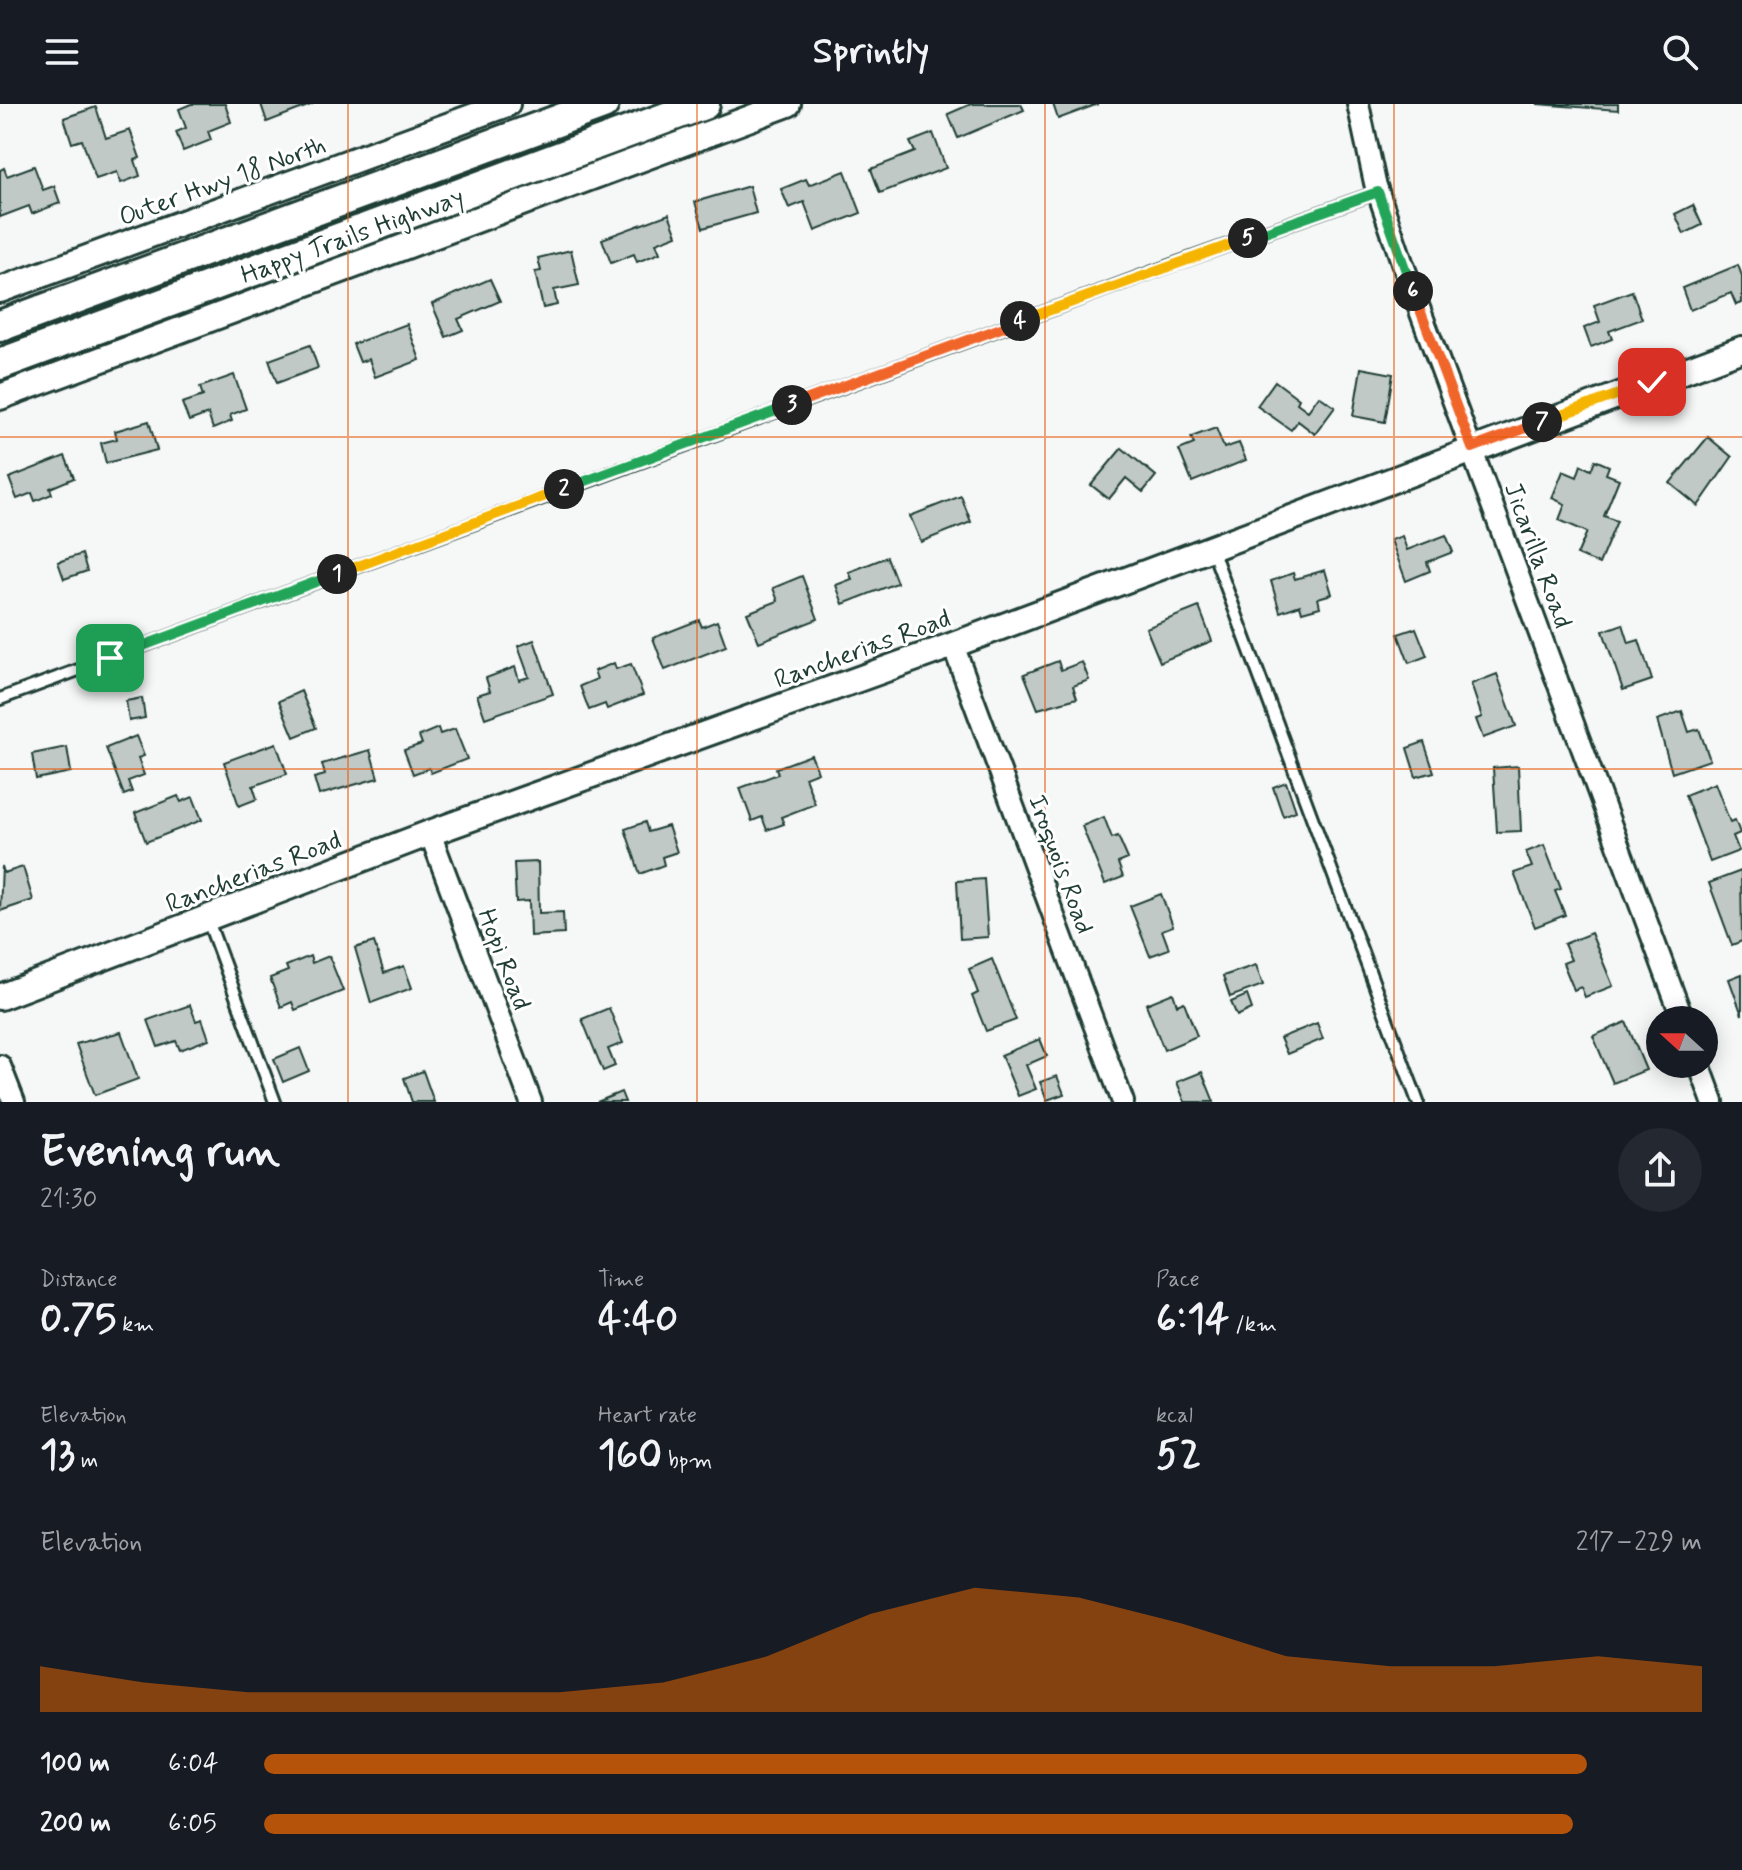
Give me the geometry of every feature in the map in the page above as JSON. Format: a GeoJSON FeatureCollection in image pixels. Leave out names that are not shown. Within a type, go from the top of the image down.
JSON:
{"type":"FeatureCollection","features":[{"type":"Feature","properties":{"kind":"main road","name":"Happy Trails Highway"},"geometry":{"type":"LineString","coordinates":[[0,326],[603,104]]}},
{"type":"Feature","properties":{"kind":"main road","name":"Happy Trails Highway"},"geometry":{"type":"LineString","coordinates":[[0,364],[704,104]]}},
{"type":"Feature","properties":{"kind":"street","name":"Outer Hwy 18 North"},"geometry":{"type":"LineString","coordinates":[[0,290],[507,104]]}},
{"type":"Feature","properties":{"kind":"street"},"geometry":{"type":"LineString","coordinates":[[0,397],[788,104]]}},
{"type":"Feature","properties":{"kind":"street","name":"Jicarilla Road"},"geometry":{"type":"LineString","coordinates":[[1358,104],[1378,192],[1678,1006]]}},
{"type":"Feature","properties":{"kind":"street","name":"Rancherias Road"},"geometry":{"type":"LineString","coordinates":[[0,997],[430,833],[953,645],[1742,349]]}},
{"type":"Feature","properties":{"kind":"street","name":"Iroquois Road"},"geometry":{"type":"LineString","coordinates":[[953,645],[1123,1102]]}},
{"type":"Feature","properties":{"kind":"street","name":"Hopi Road"},"geometry":{"type":"LineString","coordinates":[[430,833],[531,1102]]}},
{"type":"Feature","properties":{"kind":"street"},"geometry":{"type":"LineString","coordinates":[[0,1066],[14,1102]]}},
{"type":"Feature","properties":{"kind":"street"},"geometry":{"type":"LineString","coordinates":[[1704,1078],[1713,1102]]}},
{"type":"Feature","properties":{"kind":"lane"},"geometry":{"type":"LineString","coordinates":[[0,699],[1169,266],[1378,192]]}},
{"type":"Feature","properties":{"kind":"lane"},"geometry":{"type":"LineString","coordinates":[[1211,547],[1418,1102]]}},
{"type":"Feature","properties":{"kind":"lane"},"geometry":{"type":"LineString","coordinates":[[207,918],[275,1102]]}},
{"type":"Feature","properties":{"kind":"building"},"geometry":{"type":"Polygon","coordinates":[[[191,104],[225,104],[231,122],[208,131],[211,140],[183,151],[176,132],[186,128],[179,109],[191,104]]]}},
{"type":"Feature","properties":{"kind":"building"},"geometry":{"type":"Polygon","coordinates":[[[261,104],[313,104],[267,122],[261,104]]]}},
{"type":"Feature","properties":{"kind":"building"},"geometry":{"type":"Polygon","coordinates":[[[971,104],[1021,104],[1024,110],[958,138],[948,114],[971,104]]]}},
{"type":"Feature","properties":{"kind":"building"},"geometry":{"type":"Polygon","coordinates":[[[1053,104],[1098,104],[1058,119],[1053,104]]]}},
{"type":"Feature","properties":{"kind":"building"},"geometry":{"type":"Polygon","coordinates":[[[1537,104],[1618,104],[1618,110],[1537,104]]]}},
{"type":"Feature","properties":{"kind":"building"},"geometry":{"type":"Polygon","coordinates":[[[96,107],[106,138],[130,130],[140,158],[135,160],[140,176],[121,183],[117,172],[96,179],[82,140],[72,143],[64,118],[96,107]]]}},
{"type":"Feature","properties":{"kind":"building"},"geometry":{"type":"Polygon","coordinates":[[[933,133],[946,168],[880,193],[871,169],[915,152],[910,142],[933,133]]]}},
{"type":"Feature","properties":{"kind":"building"},"geometry":{"type":"Polygon","coordinates":[[[34,166],[43,190],[54,186],[60,203],[32,214],[29,206],[0,217],[0,170],[4,168],[7,176],[34,166]]]}},
{"type":"Feature","properties":{"kind":"building"},"geometry":{"type":"Polygon","coordinates":[[[845,171],[861,213],[815,231],[804,202],[789,208],[781,189],[806,179],[809,185],[845,171]]]}},
{"type":"Feature","properties":{"kind":"building"},"geometry":{"type":"Polygon","coordinates":[[[749,186],[756,213],[703,228],[695,202],[749,186]]]}},
{"type":"Feature","properties":{"kind":"building"},"geometry":{"type":"Polygon","coordinates":[[[1693,205],[1702,225],[1684,234],[1675,214],[1693,205]]]}},
{"type":"Feature","properties":{"kind":"building"},"geometry":{"type":"Polygon","coordinates":[[[669,214],[677,235],[656,243],[660,253],[637,262],[634,254],[611,263],[602,239],[669,214]]]}},
{"type":"Feature","properties":{"kind":"building"},"geometry":{"type":"Polygon","coordinates":[[[571,250],[579,285],[554,290],[557,305],[543,308],[535,272],[541,271],[538,258],[571,250]]]}},
{"type":"Feature","properties":{"kind":"building"},"geometry":{"type":"Polygon","coordinates":[[[1738,265],[1742,276],[1742,303],[1736,305],[1731,293],[1690,310],[1682,288],[1738,265]]]}},
{"type":"Feature","properties":{"kind":"building"},"geometry":{"type":"Polygon","coordinates":[[[490,279],[500,301],[458,319],[463,330],[446,337],[432,304],[490,279]]]}},
{"type":"Feature","properties":{"kind":"building"},"geometry":{"type":"Polygon","coordinates":[[[1632,291],[1642,319],[1609,331],[1612,339],[1591,347],[1584,328],[1600,322],[1594,305],[1632,291]]]}},
{"type":"Feature","properties":{"kind":"building"},"geometry":{"type":"Polygon","coordinates":[[[407,324],[420,360],[375,377],[369,359],[360,362],[353,344],[407,324]]]}},
{"type":"Feature","properties":{"kind":"building"},"geometry":{"type":"Polygon","coordinates":[[[310,345],[318,368],[277,383],[269,360],[310,345]]]}},
{"type":"Feature","properties":{"kind":"building"},"geometry":{"type":"Polygon","coordinates":[[[1361,368],[1393,374],[1385,422],[1353,416],[1361,368]]]}},
{"type":"Feature","properties":{"kind":"building"},"geometry":{"type":"Polygon","coordinates":[[[234,375],[246,409],[230,415],[232,421],[213,429],[208,414],[189,421],[182,403],[203,396],[200,387],[234,375]]]}},
{"type":"Feature","properties":{"kind":"building"},"geometry":{"type":"Polygon","coordinates":[[[1275,381],[1299,399],[1297,403],[1308,411],[1319,396],[1335,407],[1315,434],[1298,421],[1291,430],[1257,406],[1275,381]]]}},
{"type":"Feature","properties":{"kind":"building"},"geometry":{"type":"Polygon","coordinates":[[[149,421],[157,450],[106,463],[101,443],[117,439],[115,431],[149,421]]]}},
{"type":"Feature","properties":{"kind":"building"},"geometry":{"type":"Polygon","coordinates":[[[1216,428],[1224,448],[1239,443],[1246,460],[1192,482],[1179,450],[1194,444],[1191,437],[1216,428]]]}},
{"type":"Feature","properties":{"kind":"building"},"geometry":{"type":"Polygon","coordinates":[[[1708,437],[1732,457],[1698,506],[1670,483],[1708,437]]]}},
{"type":"Feature","properties":{"kind":"building"},"geometry":{"type":"Polygon","coordinates":[[[1122,448],[1156,476],[1143,492],[1126,478],[1109,499],[1091,485],[1122,448]]]}},
{"type":"Feature","properties":{"kind":"building"},"geometry":{"type":"Polygon","coordinates":[[[65,456],[74,478],[50,488],[52,494],[35,501],[32,493],[17,499],[9,478],[65,456]]]}},
{"type":"Feature","properties":{"kind":"building"},"geometry":{"type":"Polygon","coordinates":[[[1595,460],[1609,466],[1606,474],[1619,479],[1604,516],[1617,521],[1599,564],[1577,555],[1587,532],[1559,520],[1565,504],[1552,498],[1563,471],[1577,477],[1581,465],[1591,470],[1595,460]]]}},
{"type":"Feature","properties":{"kind":"building"},"geometry":{"type":"Polygon","coordinates":[[[961,496],[971,522],[921,542],[910,516],[961,496]]]}},
{"type":"Feature","properties":{"kind":"building"},"geometry":{"type":"Polygon","coordinates":[[[1446,535],[1453,552],[1427,562],[1430,571],[1406,581],[1391,540],[1402,536],[1407,550],[1446,535]]]}},
{"type":"Feature","properties":{"kind":"building"},"geometry":{"type":"Polygon","coordinates":[[[82,554],[87,571],[64,579],[58,562],[82,554]]]}},
{"type":"Feature","properties":{"kind":"building"},"geometry":{"type":"Polygon","coordinates":[[[887,557],[897,583],[843,604],[836,585],[852,579],[849,572],[887,557]]]}},
{"type":"Feature","properties":{"kind":"building"},"geometry":{"type":"Polygon","coordinates":[[[1325,570],[1332,594],[1318,598],[1320,607],[1302,612],[1300,605],[1280,612],[1271,581],[1293,573],[1295,579],[1325,570]]]}},
{"type":"Feature","properties":{"kind":"building"},"geometry":{"type":"Polygon","coordinates":[[[802,576],[818,619],[759,642],[747,613],[778,601],[773,588],[802,576]]]}},
{"type":"Feature","properties":{"kind":"building"},"geometry":{"type":"Polygon","coordinates":[[[1199,607],[1212,641],[1160,662],[1146,628],[1199,607]]]}},
{"type":"Feature","properties":{"kind":"building"},"geometry":{"type":"Polygon","coordinates":[[[699,620],[702,627],[717,621],[726,646],[665,670],[653,638],[699,620]]]}},
{"type":"Feature","properties":{"kind":"building"},"geometry":{"type":"Polygon","coordinates":[[[1623,624],[1629,643],[1639,640],[1652,680],[1623,690],[1603,631],[1623,624]]]}},
{"type":"Feature","properties":{"kind":"building"},"geometry":{"type":"Polygon","coordinates":[[[1416,628],[1427,656],[1409,663],[1398,634],[1416,628]]]}},
{"type":"Feature","properties":{"kind":"building"},"geometry":{"type":"Polygon","coordinates":[[[534,640],[553,694],[485,718],[477,695],[490,691],[486,678],[515,667],[519,680],[529,677],[518,646],[534,640]]]}},
{"type":"Feature","properties":{"kind":"building"},"geometry":{"type":"Polygon","coordinates":[[[1058,661],[1061,670],[1082,662],[1089,680],[1073,686],[1077,698],[1038,709],[1024,674],[1058,661]]]}},
{"type":"Feature","properties":{"kind":"building"},"geometry":{"type":"Polygon","coordinates":[[[614,663],[616,669],[631,664],[643,695],[607,709],[605,704],[589,710],[580,686],[597,679],[594,671],[614,663]]]}},
{"type":"Feature","properties":{"kind":"building"},"geometry":{"type":"Polygon","coordinates":[[[1497,674],[1516,726],[1483,738],[1476,719],[1482,717],[1471,684],[1497,674]]]}},
{"type":"Feature","properties":{"kind":"building"},"geometry":{"type":"Polygon","coordinates":[[[301,691],[316,728],[294,737],[279,701],[301,691]]]}},
{"type":"Feature","properties":{"kind":"building"},"geometry":{"type":"Polygon","coordinates":[[[142,698],[145,718],[129,721],[126,701],[142,698]]]}},
{"type":"Feature","properties":{"kind":"building"},"geometry":{"type":"Polygon","coordinates":[[[1682,711],[1689,732],[1699,729],[1710,760],[1672,773],[1657,720],[1682,711]]]}},
{"type":"Feature","properties":{"kind":"building"},"geometry":{"type":"Polygon","coordinates":[[[438,728],[440,734],[455,729],[467,759],[431,773],[429,768],[413,774],[404,750],[422,744],[419,736],[438,728]]]}},
{"type":"Feature","properties":{"kind":"building"},"geometry":{"type":"Polygon","coordinates":[[[136,736],[144,756],[138,758],[144,775],[128,781],[132,792],[124,795],[106,748],[136,736]]]}},
{"type":"Feature","properties":{"kind":"building"},"geometry":{"type":"Polygon","coordinates":[[[1424,742],[1434,772],[1416,777],[1407,748],[1424,742]]]}},
{"type":"Feature","properties":{"kind":"building"},"geometry":{"type":"Polygon","coordinates":[[[276,743],[287,774],[253,786],[257,799],[239,806],[224,762],[276,743]]]}},
{"type":"Feature","properties":{"kind":"building"},"geometry":{"type":"Polygon","coordinates":[[[67,747],[71,772],[36,779],[32,754],[67,747]]]}},
{"type":"Feature","properties":{"kind":"building"},"geometry":{"type":"Polygon","coordinates":[[[370,750],[378,778],[319,795],[314,778],[325,775],[322,764],[370,750]]]}},
{"type":"Feature","properties":{"kind":"building"},"geometry":{"type":"Polygon","coordinates":[[[811,755],[818,772],[805,777],[815,804],[781,817],[784,824],[767,830],[762,817],[752,821],[740,788],[778,774],[776,768],[811,755]]]}},
{"type":"Feature","properties":{"kind":"building"},"geometry":{"type":"Polygon","coordinates":[[[1518,766],[1521,831],[1497,832],[1493,768],[1518,766]]]}},
{"type":"Feature","properties":{"kind":"building"},"geometry":{"type":"Polygon","coordinates":[[[1286,782],[1296,811],[1283,816],[1273,787],[1286,782]]]}},
{"type":"Feature","properties":{"kind":"building"},"geometry":{"type":"Polygon","coordinates":[[[1715,783],[1730,822],[1735,820],[1740,833],[1733,836],[1739,851],[1710,862],[1685,795],[1715,783]]]}},
{"type":"Feature","properties":{"kind":"building"},"geometry":{"type":"Polygon","coordinates":[[[178,796],[181,802],[193,797],[202,820],[146,842],[135,813],[178,796]]]}},
{"type":"Feature","properties":{"kind":"building"},"geometry":{"type":"Polygon","coordinates":[[[1104,817],[1112,838],[1118,836],[1128,859],[1118,863],[1123,877],[1105,884],[1082,826],[1104,817]]]}},
{"type":"Feature","properties":{"kind":"building"},"geometry":{"type":"Polygon","coordinates":[[[645,822],[648,832],[668,826],[677,852],[662,857],[664,865],[640,874],[625,829],[645,822]]]}},
{"type":"Feature","properties":{"kind":"building"},"geometry":{"type":"Polygon","coordinates":[[[1544,845],[1561,889],[1555,891],[1565,915],[1535,927],[1514,873],[1532,867],[1526,852],[1544,845]]]}},
{"type":"Feature","properties":{"kind":"building"},"geometry":{"type":"Polygon","coordinates":[[[538,862],[539,913],[563,912],[564,934],[530,936],[529,901],[516,902],[514,863],[538,862]]]}},
{"type":"Feature","properties":{"kind":"building"},"geometry":{"type":"Polygon","coordinates":[[[2,866],[4,873],[23,867],[33,900],[0,911],[2,866]]]}},
{"type":"Feature","properties":{"kind":"building"},"geometry":{"type":"Polygon","coordinates":[[[1741,871],[1742,941],[1732,945],[1709,883],[1741,871]]]}},
{"type":"Feature","properties":{"kind":"building"},"geometry":{"type":"Polygon","coordinates":[[[984,879],[988,937],[960,939],[957,881],[984,879]]]}},
{"type":"Feature","properties":{"kind":"building"},"geometry":{"type":"Polygon","coordinates":[[[1161,894],[1173,926],[1162,930],[1169,949],[1150,956],[1130,906],[1161,894]]]}},
{"type":"Feature","properties":{"kind":"building"},"geometry":{"type":"Polygon","coordinates":[[[1591,933],[1613,986],[1585,997],[1581,987],[1574,990],[1563,963],[1571,960],[1564,944],[1591,933]]]}},
{"type":"Feature","properties":{"kind":"building"},"geometry":{"type":"Polygon","coordinates":[[[374,942],[384,973],[404,966],[412,988],[371,1003],[355,948],[374,942]]]}},
{"type":"Feature","properties":{"kind":"building"},"geometry":{"type":"Polygon","coordinates":[[[310,956],[312,963],[329,956],[343,991],[295,1010],[292,1002],[281,1007],[270,978],[288,971],[286,966],[310,956]]]}},
{"type":"Feature","properties":{"kind":"building"},"geometry":{"type":"Polygon","coordinates":[[[992,959],[1016,1020],[986,1031],[972,996],[978,993],[969,969],[992,959]]]}},
{"type":"Feature","properties":{"kind":"building"},"geometry":{"type":"Polygon","coordinates":[[[1256,965],[1263,985],[1230,997],[1223,976],[1256,965]]]}},
{"type":"Feature","properties":{"kind":"building"},"geometry":{"type":"Polygon","coordinates":[[[1742,974],[1742,1015],[1729,979],[1742,974]]]}},
{"type":"Feature","properties":{"kind":"building"},"geometry":{"type":"Polygon","coordinates":[[[1173,993],[1177,1005],[1184,1002],[1197,1036],[1164,1050],[1146,1004],[1173,993]]]}},
{"type":"Feature","properties":{"kind":"building"},"geometry":{"type":"Polygon","coordinates":[[[1247,995],[1252,1009],[1237,1016],[1231,1002],[1247,995]]]}},
{"type":"Feature","properties":{"kind":"building"},"geometry":{"type":"Polygon","coordinates":[[[190,1005],[196,1021],[202,1019],[209,1039],[180,1050],[176,1041],[158,1047],[148,1020],[190,1005]]]}},
{"type":"Feature","properties":{"kind":"building"},"geometry":{"type":"Polygon","coordinates":[[[609,1008],[623,1043],[608,1049],[615,1066],[603,1071],[582,1019],[609,1008]]]}},
{"type":"Feature","properties":{"kind":"building"},"geometry":{"type":"Polygon","coordinates":[[[1626,1022],[1646,1070],[1613,1083],[1593,1036],[1626,1022]]]}},
{"type":"Feature","properties":{"kind":"building"},"geometry":{"type":"Polygon","coordinates":[[[1317,1023],[1323,1039],[1287,1054],[1280,1038],[1317,1023]]]}},
{"type":"Feature","properties":{"kind":"building"},"geometry":{"type":"Polygon","coordinates":[[[121,1032],[138,1079],[95,1095],[76,1044],[121,1032]]]}},
{"type":"Feature","properties":{"kind":"building"},"geometry":{"type":"Polygon","coordinates":[[[1040,1039],[1047,1056],[1026,1065],[1036,1089],[1018,1096],[1001,1055],[1040,1039]]]}},
{"type":"Feature","properties":{"kind":"building"},"geometry":{"type":"Polygon","coordinates":[[[300,1048],[309,1071],[283,1082],[274,1059],[300,1048]]]}},
{"type":"Feature","properties":{"kind":"building"},"geometry":{"type":"Polygon","coordinates":[[[423,1071],[434,1102],[412,1102],[404,1078],[423,1071]]]}},
{"type":"Feature","properties":{"kind":"building"},"geometry":{"type":"Polygon","coordinates":[[[1202,1072],[1214,1102],[1185,1102],[1177,1082],[1202,1072]]]}},
{"type":"Feature","properties":{"kind":"building"},"geometry":{"type":"Polygon","coordinates":[[[1057,1076],[1064,1094],[1047,1100],[1040,1082],[1057,1076]]]}},
{"type":"Feature","properties":{"kind":"building"},"geometry":{"type":"Polygon","coordinates":[[[621,1092],[625,1102],[597,1102],[621,1092]]]}},
{"type":"Feature","properties":{"kind":"route"},"geometry":{"type":"LineString","coordinates":[[110,658],[1169,266],[1378,192],[1472,448],[1652,382]]}}]}
